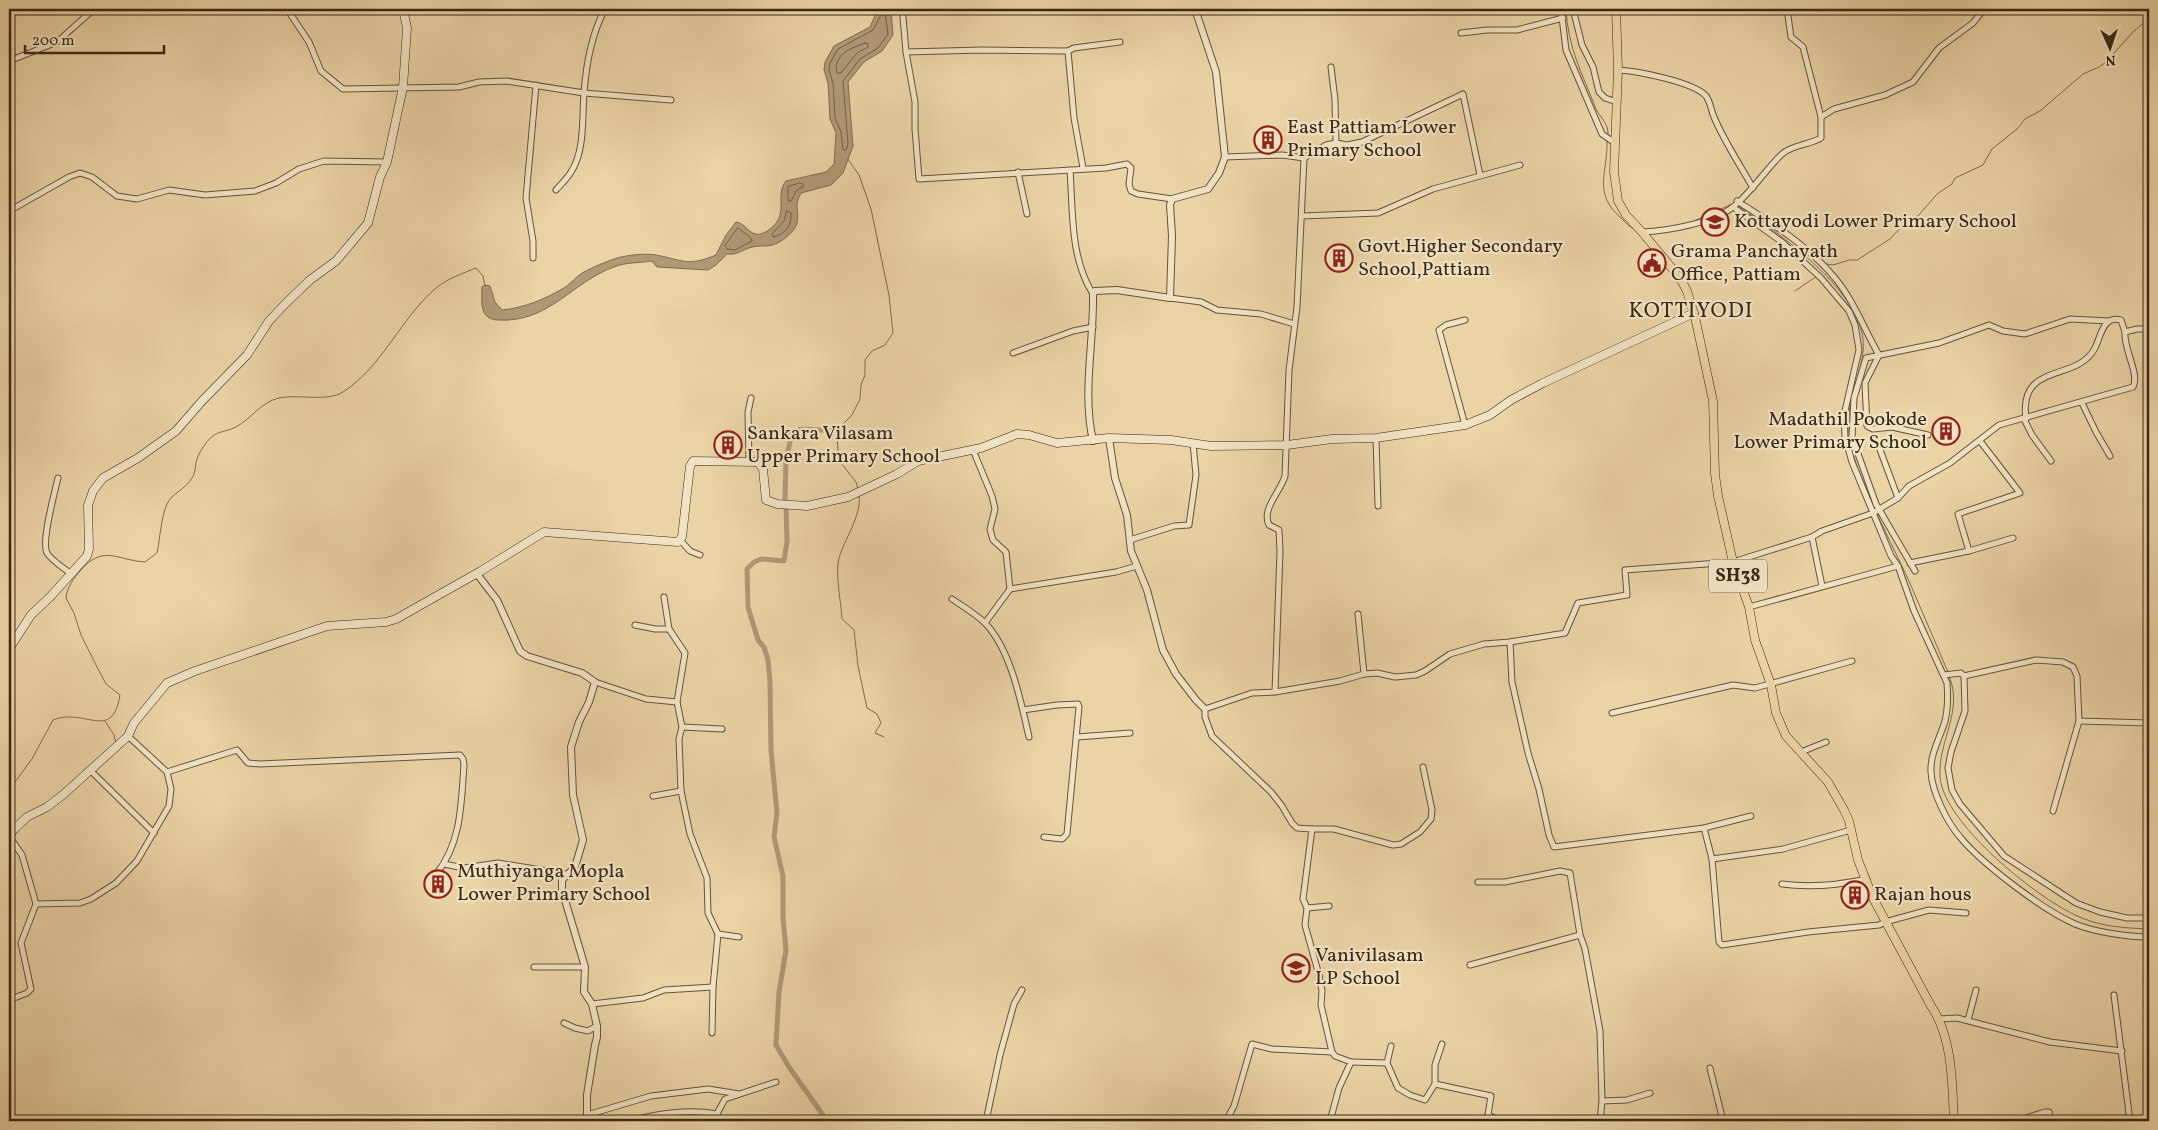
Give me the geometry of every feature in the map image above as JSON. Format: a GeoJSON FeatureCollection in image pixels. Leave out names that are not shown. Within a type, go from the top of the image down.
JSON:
{"type":"FeatureCollection","features":[{"type":"Feature","properties":{"kind":"main road"},"geometry":{"type":"LineString","coordinates":[[9,649],[31,614],[87,556],[89,549],[88,505],[94,491],[103,478],[138,458],[176,431],[247,355],[269,321],[286,303],[345,251],[368,222],[386,162],[403,87],[407,28],[403,9]]}},
{"type":"Feature","properties":{"kind":"main road","name":"SH38"},"geometry":{"type":"LineString","coordinates":[[1616,9],[1618,70],[1614,172],[1618,202],[1626,215],[1680,278],[1694,313],[1713,401],[1716,482],[1733,562],[1749,607],[1755,640],[1771,684],[1776,712],[1786,736],[1828,782],[1844,810],[1858,860],[1885,922],[1939,1019],[1951,1079],[1954,1121]]}},
{"type":"Feature","properties":{"kind":"main road"},"geometry":{"type":"LineString","coordinates":[[9,835],[27,817],[47,807],[64,794],[128,736],[134,723],[167,683],[194,671],[327,626],[386,622],[396,619],[477,574],[544,532],[680,541],[692,462],[749,461],[762,465],[764,496],[770,502],[808,506],[858,492],[896,474],[918,460],[973,450],[1018,434],[1029,434],[1048,442],[1057,443],[1109,438],[1171,440],[1211,446],[1286,445],[1332,439],[1376,438],[1465,425],[1490,414],[1543,382],[1694,313]]}},
{"type":"Feature","properties":{"kind":"street"},"geometry":{"type":"LineString","coordinates":[[9,61],[57,42],[94,9]]}},
{"type":"Feature","properties":{"kind":"street"},"geometry":{"type":"LineString","coordinates":[[287,9],[308,42],[321,71],[343,89],[459,87],[479,82],[507,81],[584,93],[672,100]]}},
{"type":"Feature","properties":{"kind":"street"},"geometry":{"type":"LineString","coordinates":[[556,190],[571,172],[577,160],[582,132],[588,54],[599,21],[606,9]]}},
{"type":"Feature","properties":{"kind":"street"},"geometry":{"type":"LineString","coordinates":[[903,17],[906,52],[915,102],[919,179],[1070,170],[1127,164],[1131,168],[1129,184],[1131,191],[1138,194],[1172,199],[1208,189],[1219,173],[1225,157],[1216,72],[1195,9]]}},
{"type":"Feature","properties":{"kind":"street"},"geometry":{"type":"LineString","coordinates":[[1561,9],[1566,50],[1602,134],[1615,143]]}},
{"type":"Feature","properties":{"kind":"street"},"geometry":{"type":"LineString","coordinates":[[1573,9],[1582,45],[1593,67],[1599,92],[1605,98],[1617,102]]}},
{"type":"Feature","properties":{"kind":"street"},"geometry":{"type":"LineString","coordinates":[[1642,232],[1660,232],[1698,222],[1733,207],[1737,201],[1753,188],[1783,153],[1795,147],[1812,144],[1820,138],[1821,117],[1803,47],[1792,37],[1787,9]]}},
{"type":"Feature","properties":{"kind":"street"},"geometry":{"type":"LineString","coordinates":[[1821,117],[1834,109],[1885,95],[1913,82],[1939,48],[1973,23],[1984,9]]}},
{"type":"Feature","properties":{"kind":"street"},"geometry":{"type":"LineString","coordinates":[[1461,33],[1487,30],[1517,30],[1563,18]]}},
{"type":"Feature","properties":{"kind":"street"},"geometry":{"type":"LineString","coordinates":[[906,52],[982,50],[1068,51],[1074,48],[1120,42]]}},
{"type":"Feature","properties":{"kind":"street"},"geometry":{"type":"LineString","coordinates":[[1068,51],[1074,118],[1083,168]]}},
{"type":"Feature","properties":{"kind":"street"},"geometry":{"type":"LineString","coordinates":[[1331,67],[1335,100],[1336,143]]}},
{"type":"Feature","properties":{"kind":"street"},"geometry":{"type":"LineString","coordinates":[[1618,70],[1637,71],[1692,87],[1703,93],[1753,188]]}},
{"type":"Feature","properties":{"kind":"street"},"geometry":{"type":"LineString","coordinates":[[534,258],[526,198],[536,85]]}},
{"type":"Feature","properties":{"kind":"street"},"geometry":{"type":"LineString","coordinates":[[1225,157],[1282,155],[1304,158],[1326,145],[1336,143],[1347,145],[1362,142],[1463,94],[1480,175]]}},
{"type":"Feature","properties":{"kind":"street"},"geometry":{"type":"LineString","coordinates":[[1275,692],[1280,552],[1279,530],[1269,525],[1267,518],[1270,503],[1283,486],[1285,476],[1289,370],[1297,307],[1304,158]]}},
{"type":"Feature","properties":{"kind":"street"},"geometry":{"type":"LineString","coordinates":[[9,211],[69,176],[80,173],[92,177],[117,196],[137,200],[169,190],[205,195],[255,191],[276,182],[299,168],[324,161],[386,162]]}},
{"type":"Feature","properties":{"kind":"street"},"geometry":{"type":"LineString","coordinates":[[1302,216],[1378,213],[1433,189],[1520,165]]}},
{"type":"Feature","properties":{"kind":"street"},"geometry":{"type":"LineString","coordinates":[[1070,170],[1073,232],[1087,286],[1092,294],[1093,328],[1088,394],[1092,441]]}},
{"type":"Feature","properties":{"kind":"street"},"geometry":{"type":"LineString","coordinates":[[1018,172],[1027,214]]}},
{"type":"Feature","properties":{"kind":"street"},"geometry":{"type":"LineString","coordinates":[[1170,298],[1172,236],[1170,205],[1172,199]]}},
{"type":"Feature","properties":{"kind":"street"},"geometry":{"type":"LineString","coordinates":[[1737,201],[1772,224],[1806,251],[1834,277],[1856,310],[1879,355]]}},
{"type":"Feature","properties":{"kind":"street"},"geometry":{"type":"LineString","coordinates":[[1733,207],[1782,242],[1821,278],[1849,311],[1855,325],[1859,350],[1844,415],[1845,437],[1852,462],[1872,512],[1891,556],[1898,566],[1930,648],[1945,675],[1948,696],[1945,720],[1934,750],[1931,772],[1935,790],[1947,820],[1961,838],[1993,868],[2035,900],[2075,924],[2130,937],[2149,937]]}},
{"type":"Feature","properties":{"kind":"street"},"geometry":{"type":"LineString","coordinates":[[1092,294],[1095,292],[1118,290],[1201,302],[1217,310],[1261,314],[1294,324]]}},
{"type":"Feature","properties":{"kind":"street"},"geometry":{"type":"LineString","coordinates":[[1206,709],[1252,692],[1275,692],[1340,681],[1364,674],[1376,673],[1395,677],[1416,675],[1425,672],[1450,654],[1484,644],[1510,642],[1565,633],[1578,603],[1627,595],[1625,570],[1733,562],[1812,538],[1822,531],[1872,512],[1879,508],[1898,498],[1909,486],[1950,463],[1998,425],[2122,392],[2133,387],[2135,384],[2129,355],[2124,342],[2125,332],[2121,320],[2070,319],[2025,334],[2003,331],[1989,325],[1939,344],[1866,358],[1854,398],[1852,437],[1879,508],[1915,571]]}},
{"type":"Feature","properties":{"kind":"street"},"geometry":{"type":"LineString","coordinates":[[1465,320],[1446,325],[1440,330],[1465,425]]}},
{"type":"Feature","properties":{"kind":"street"},"geometry":{"type":"LineString","coordinates":[[2051,460],[2032,435],[2025,419],[2026,396],[2032,385],[2085,360],[2094,349],[2102,328],[2109,321]]}},
{"type":"Feature","properties":{"kind":"street"},"geometry":{"type":"LineString","coordinates":[[1012,353],[1073,330],[1093,328]]}},
{"type":"Feature","properties":{"kind":"street"},"geometry":{"type":"LineString","coordinates":[[2125,332],[2136,329],[2149,329]]}},
{"type":"Feature","properties":{"kind":"street"},"geometry":{"type":"LineString","coordinates":[[1879,355],[1865,383],[1864,396],[1867,426],[1873,429],[1892,427],[1928,435]]}},
{"type":"Feature","properties":{"kind":"street"},"geometry":{"type":"LineString","coordinates":[[749,461],[748,412],[751,398]]}},
{"type":"Feature","properties":{"kind":"street"},"geometry":{"type":"LineString","coordinates":[[2082,403],[2110,456]]}},
{"type":"Feature","properties":{"kind":"street"},"geometry":{"type":"LineString","coordinates":[[1109,438],[1115,478],[1127,515],[1130,551],[1147,590],[1163,650],[1176,674],[1196,700],[1206,709]]}},
{"type":"Feature","properties":{"kind":"street"},"geometry":{"type":"LineString","coordinates":[[1376,438],[1378,506]]}},
{"type":"Feature","properties":{"kind":"street"},"geometry":{"type":"LineString","coordinates":[[1968,552],[1958,514],[2020,493],[1980,441]]}},
{"type":"Feature","properties":{"kind":"street"},"geometry":{"type":"LineString","coordinates":[[1130,540],[1174,526],[1189,525],[1196,475],[1193,443]]}},
{"type":"Feature","properties":{"kind":"street"},"geometry":{"type":"LineString","coordinates":[[1880,447],[1898,498]]}},
{"type":"Feature","properties":{"kind":"street"},"geometry":{"type":"LineString","coordinates":[[973,450],[992,496],[995,509],[990,529],[994,542],[1006,552],[1010,590],[985,623]]}},
{"type":"Feature","properties":{"kind":"street"},"geometry":{"type":"LineString","coordinates":[[58,478],[49,517],[45,547],[47,554],[71,574]]}},
{"type":"Feature","properties":{"kind":"street"},"geometry":{"type":"LineString","coordinates":[[1812,538],[1822,586]]}},
{"type":"Feature","properties":{"kind":"street"},"geometry":{"type":"LineString","coordinates":[[1910,563],[1968,552],[2014,538]]}},
{"type":"Feature","properties":{"kind":"street"},"geometry":{"type":"LineString","coordinates":[[680,541],[690,551],[700,555]]}},
{"type":"Feature","properties":{"kind":"street"},"geometry":{"type":"LineString","coordinates":[[1010,590],[1116,572],[1136,566]]}},
{"type":"Feature","properties":{"kind":"street"},"geometry":{"type":"LineString","coordinates":[[1749,607],[1898,566]]}},
{"type":"Feature","properties":{"kind":"street"},"geometry":{"type":"LineString","coordinates":[[477,574],[497,600],[520,651],[527,656],[582,673],[595,682],[646,699],[678,702]]}},
{"type":"Feature","properties":{"kind":"street"},"geometry":{"type":"LineString","coordinates":[[664,597],[669,629],[685,653],[678,702],[682,726],[679,739],[681,791],[690,834],[707,878],[708,913],[718,934],[713,987],[712,1033]]}},
{"type":"Feature","properties":{"kind":"street"},"geometry":{"type":"LineString","coordinates":[[952,599],[985,623],[1001,645],[1023,710],[1029,738]]}},
{"type":"Feature","properties":{"kind":"street"},"geometry":{"type":"LineString","coordinates":[[1358,614],[1364,674]]}},
{"type":"Feature","properties":{"kind":"street"},"geometry":{"type":"LineString","coordinates":[[635,625],[655,629],[669,629]]}},
{"type":"Feature","properties":{"kind":"street"},"geometry":{"type":"LineString","coordinates":[[1510,642],[1514,691],[1528,754],[1539,789],[1549,835],[1554,847],[1704,828],[1751,816]]}},
{"type":"Feature","properties":{"kind":"street"},"geometry":{"type":"LineString","coordinates":[[1945,675],[1956,672],[1964,676],[2036,660],[2063,662],[2073,667],[2076,676],[2079,721],[2054,811]]}},
{"type":"Feature","properties":{"kind":"street"},"geometry":{"type":"LineString","coordinates":[[1612,713],[1733,685],[1755,688],[1852,661]]}},
{"type":"Feature","properties":{"kind":"street"},"geometry":{"type":"LineString","coordinates":[[1964,676],[1965,711],[1951,752],[1948,768],[1952,790],[1960,804],[2004,856],[2076,903],[2100,912],[2118,916],[2149,918]]}},
{"type":"Feature","properties":{"kind":"street"},"geometry":{"type":"LineString","coordinates":[[595,682],[571,746],[573,796],[583,840],[578,862],[562,880],[562,890],[586,967],[584,992],[592,1004],[597,1026],[598,1037],[594,1045],[587,1118],[651,1096],[708,1089],[739,1094]]}},
{"type":"Feature","properties":{"kind":"street"},"geometry":{"type":"LineString","coordinates":[[1023,710],[1078,704],[1078,736],[1067,834],[1062,839],[1044,837]]}},
{"type":"Feature","properties":{"kind":"street"},"geometry":{"type":"LineString","coordinates":[[1206,709],[1205,717],[1212,736],[1271,792],[1297,828],[1334,829],[1385,844],[1401,844],[1420,832],[1431,819],[1432,810],[1423,767]]}},
{"type":"Feature","properties":{"kind":"street"},"geometry":{"type":"LineString","coordinates":[[2079,721],[2149,723]]}},
{"type":"Feature","properties":{"kind":"street"},"geometry":{"type":"LineString","coordinates":[[682,726],[722,729]]}},
{"type":"Feature","properties":{"kind":"street"},"geometry":{"type":"LineString","coordinates":[[1078,736],[1130,734]]}},
{"type":"Feature","properties":{"kind":"street"},"geometry":{"type":"LineString","coordinates":[[36,904],[80,903],[91,899],[116,883],[138,861],[169,806],[171,790],[167,772],[128,736]]}},
{"type":"Feature","properties":{"kind":"street"},"geometry":{"type":"LineString","coordinates":[[1801,752],[1826,742]]}},
{"type":"Feature","properties":{"kind":"street"},"geometry":{"type":"LineString","coordinates":[[167,772],[237,750],[248,763],[260,764],[460,755],[464,765],[460,824],[444,864],[436,872]]}},
{"type":"Feature","properties":{"kind":"street"},"geometry":{"type":"LineString","coordinates":[[90,770],[154,833]]}},
{"type":"Feature","properties":{"kind":"street"},"geometry":{"type":"LineString","coordinates":[[652,796],[681,791]]}},
{"type":"Feature","properties":{"kind":"street"},"geometry":{"type":"LineString","coordinates":[[1704,828],[1712,859],[1720,942],[1722,945],[1808,932],[1879,925],[1929,910],[1966,913]]}},
{"type":"Feature","properties":{"kind":"street"},"geometry":{"type":"LineString","coordinates":[[1312,829],[1303,899],[1307,908],[1305,925],[1319,975],[1322,991],[1321,1004],[1332,1052],[1335,1056],[1351,1062],[1387,1064]]}},
{"type":"Feature","properties":{"kind":"street"},"geometry":{"type":"LineString","coordinates":[[1712,859],[1783,849],[1851,830]]}},
{"type":"Feature","properties":{"kind":"street"},"geometry":{"type":"LineString","coordinates":[[9,835],[22,855],[36,904],[21,943],[31,989],[27,993],[9,1000]]}},
{"type":"Feature","properties":{"kind":"street"},"geometry":{"type":"LineString","coordinates":[[444,864],[464,868],[498,863],[566,874]]}},
{"type":"Feature","properties":{"kind":"street"},"geometry":{"type":"LineString","coordinates":[[1478,882],[1505,882],[1560,870],[1570,873],[1580,935],[1585,949],[1600,1031],[1602,1101],[1600,1121]]}},
{"type":"Feature","properties":{"kind":"street"},"geometry":{"type":"LineString","coordinates":[[1782,884],[1803,887],[1867,880]]}},
{"type":"Feature","properties":{"kind":"street"},"geometry":{"type":"LineString","coordinates":[[1307,908],[1329,906]]}},
{"type":"Feature","properties":{"kind":"street"},"geometry":{"type":"LineString","coordinates":[[718,934],[740,937]]}},
{"type":"Feature","properties":{"kind":"street"},"geometry":{"type":"LineString","coordinates":[[1470,965],[1580,935]]}},
{"type":"Feature","properties":{"kind":"street"},"geometry":{"type":"LineString","coordinates":[[534,967],[586,967]]}},
{"type":"Feature","properties":{"kind":"street"},"geometry":{"type":"LineString","coordinates":[[592,1004],[643,998],[664,990],[713,987]]}},
{"type":"Feature","properties":{"kind":"street"},"geometry":{"type":"LineString","coordinates":[[986,1121],[1000,1055],[1014,1004],[1022,990]]}},
{"type":"Feature","properties":{"kind":"street"},"geometry":{"type":"LineString","coordinates":[[1968,1020],[1976,990]]}},
{"type":"Feature","properties":{"kind":"street"},"geometry":{"type":"LineString","coordinates":[[2114,995],[2130,1121]]}},
{"type":"Feature","properties":{"kind":"street"},"geometry":{"type":"LineString","coordinates":[[1939,1019],[1958,1018],[2050,1042],[2122,1051]]}},
{"type":"Feature","properties":{"kind":"street"},"geometry":{"type":"LineString","coordinates":[[564,1023],[588,1031],[597,1026]]}},
{"type":"Feature","properties":{"kind":"street"},"geometry":{"type":"LineString","coordinates":[[1226,1121],[1234,1106],[1252,1044],[1272,1049],[1332,1052]]}},
{"type":"Feature","properties":{"kind":"street"},"geometry":{"type":"LineString","coordinates":[[1391,1046],[1387,1064],[1398,1088],[1410,1095],[1425,1100],[1435,1084],[1435,1065],[1442,1044]]}},
{"type":"Feature","properties":{"kind":"street"},"geometry":{"type":"LineString","coordinates":[[1330,1121],[1339,1088],[1351,1062]]}},
{"type":"Feature","properties":{"kind":"street"},"geometry":{"type":"LineString","coordinates":[[1710,1068],[1723,1121]]}},
{"type":"Feature","properties":{"kind":"street"},"geometry":{"type":"LineString","coordinates":[[713,1121],[725,1099],[776,1082]]}},
{"type":"Feature","properties":{"kind":"street"},"geometry":{"type":"LineString","coordinates":[[1435,1084],[1482,1092],[1491,1096],[1488,1115],[1484,1121]]}},
{"type":"Feature","properties":{"kind":"street"},"geometry":{"type":"LineString","coordinates":[[1602,1101],[1627,1100],[1650,1094]]}},
{"type":"Feature","properties":{"kind":"street"},"geometry":{"type":"LineString","coordinates":[[630,1121],[668,1114],[706,1112],[717,1114]]}},
{"type":"Feature","properties":{"kind":"street"},"geometry":{"type":"LineString","coordinates":[[2016,1121],[2045,1112],[2049,1112],[2050,1121]]}},
{"type":"Feature","properties":{"kind":"street"},"geometry":{"type":"LineString","coordinates":[[1488,1115],[1500,1121]]}},
{"type":"Feature","properties":{"kind":"water"},"geometry":{"type":"Polygon","coordinates":[[[878,9],[891,9],[893,35],[882,51],[864,62],[848,82],[853,146],[843,173],[831,185],[801,193],[797,202],[797,223],[794,230],[787,237],[772,245],[752,247],[727,254],[708,270],[657,267],[652,261],[619,265],[585,282],[546,309],[532,315],[516,319],[498,320],[491,319],[485,315],[482,308],[482,287],[485,285],[490,286],[495,302],[502,310],[510,309],[549,296],[564,288],[582,273],[617,258],[647,254],[691,262],[698,261],[716,255],[726,235],[736,222],[756,234],[762,234],[770,229],[776,223],[781,211],[781,193],[786,181],[826,172],[834,164],[836,133],[830,119],[828,83],[824,70],[825,62],[834,46],[870,27],[878,9]]]}},
{"type":"Feature","properties":{"kind":"waterway"},"geometry":{"type":"LineString","coordinates":[[1566,9],[1567,23],[1576,60],[1596,109],[1606,124],[1608,136]]}},
{"type":"Feature","properties":{"kind":"waterway"},"geometry":{"type":"LineString","coordinates":[[1827,264],[1833,265],[1849,260],[1857,260],[1890,239],[1905,223],[1918,216],[1937,194],[1952,184],[1955,178],[1983,165],[1992,149],[2017,129],[2025,119],[2040,111],[2083,74],[2106,62],[2133,32],[2149,18]]}},
{"type":"Feature","properties":{"kind":"waterway"},"geometry":{"type":"LineString","coordinates":[[1607,142],[1604,191],[1612,209],[1636,230]]}},
{"type":"Feature","properties":{"kind":"waterway"},"geometry":{"type":"LineString","coordinates":[[847,158],[859,175],[871,209],[889,295],[893,333],[885,345],[872,351],[865,360],[865,375],[861,385],[860,399],[852,415],[843,424],[837,438],[841,463],[856,482],[858,489]]}},
{"type":"Feature","properties":{"kind":"waterway"},"geometry":{"type":"LineString","coordinates":[[1664,228],[1692,222],[1732,204]]}},
{"type":"Feature","properties":{"kind":"waterway"},"geometry":{"type":"LineString","coordinates":[[1737,206],[1794,246],[1814,263],[1847,301],[1858,320],[1863,340],[1862,360],[1853,393]]}},
{"type":"Feature","properties":{"kind":"waterway"},"geometry":{"type":"LineString","coordinates":[[9,790],[32,759],[53,720],[76,717],[104,721],[111,717],[116,709],[120,695],[106,684],[81,635],[74,613],[66,598],[69,586],[80,571],[88,563],[103,556],[145,562],[157,553],[167,504],[192,478],[200,453],[214,435],[236,427],[273,400],[286,397],[329,397],[343,392],[357,381],[381,356],[423,300],[440,285],[476,268],[483,276],[485,286]]}},
{"type":"Feature","properties":{"kind":"waterway"},"geometry":{"type":"LineString","coordinates":[[1795,291],[1817,276]]}},
{"type":"Feature","properties":{"kind":"waterway"},"geometry":{"type":"LineString","coordinates":[[1852,397],[1849,413],[1850,442],[1858,469],[1876,510]]}},
{"type":"Feature","properties":{"kind":"waterway"},"geometry":{"type":"LineString","coordinates":[[785,500],[786,461],[792,432],[801,429],[841,431]]}},
{"type":"Feature","properties":{"kind":"waterway"},"geometry":{"type":"LineString","coordinates":[[859,496],[858,511],[841,551],[838,564],[842,619],[854,630],[858,666],[867,708],[877,714],[881,723],[875,733],[884,737]]}},
{"type":"Feature","properties":{"kind":"waterway"},"geometry":{"type":"LineString","coordinates":[[786,507],[787,541],[784,561],[761,559],[754,562],[747,569],[748,607],[758,640],[764,647],[768,660],[771,750],[777,813],[774,837],[783,876],[783,918],[786,950],[779,992],[776,1045],[823,1115],[825,1121]]}},
{"type":"Feature","properties":{"kind":"waterway"},"geometry":{"type":"LineString","coordinates":[[1877,514],[1909,581],[1948,672]]}},
{"type":"Feature","properties":{"kind":"waterway"},"geometry":{"type":"LineString","coordinates":[[1949,676],[1954,701],[1940,763],[1940,776],[1945,795],[1957,816],[1996,859],[2043,896],[2064,909],[2098,923],[2149,929]]}},
{"type":"Feature","properties":{"kind":"waterway"},"geometry":{"type":"LineString","coordinates":[[105,721],[114,735],[116,744]]}},
{"type":"Feature","properties":{"kind":"waterway"},"geometry":{"type":"LineString","coordinates":[[13,838],[18,831]]}},
{"type":"Feature","properties":{"kind":"place","name":"East Pattiam Lower Primary School"},"geometry":{"type":"Point","coordinates":[1268,140]}},
{"type":"Feature","properties":{"kind":"place","name":"Kottayodi Lower Primary School"},"geometry":{"type":"Point","coordinates":[1715,222]}},
{"type":"Feature","properties":{"kind":"place","name":"Govt.Higher Secondary School,Pattiam"},"geometry":{"type":"Point","coordinates":[1339,258]}},
{"type":"Feature","properties":{"kind":"place","name":"Grama Panchayath Office, Pattiam"},"geometry":{"type":"Point","coordinates":[1652,263]}},
{"type":"Feature","properties":{"kind":"place","name":"Madathil Pookode Lower Primary School"},"geometry":{"type":"Point","coordinates":[1946,431]}},
{"type":"Feature","properties":{"kind":"place","name":"Sankara Vilasam Upper Primary School"},"geometry":{"type":"Point","coordinates":[728,445]}},
{"type":"Feature","properties":{"kind":"place","name":"Muthiyanga Mopla Lower Primary School"},"geometry":{"type":"Point","coordinates":[438,884]}},
{"type":"Feature","properties":{"kind":"place","name":"Rajan hous"},"geometry":{"type":"Point","coordinates":[1855,895]}},
{"type":"Feature","properties":{"kind":"place","name":"Vanivilasam LP School"},"geometry":{"type":"Point","coordinates":[1296,968]}},
{"type":"Feature","properties":{"kind":"district","name":"KOTTIYODI"},"geometry":{"type":"Point","coordinates":[1691,311]}}]}
